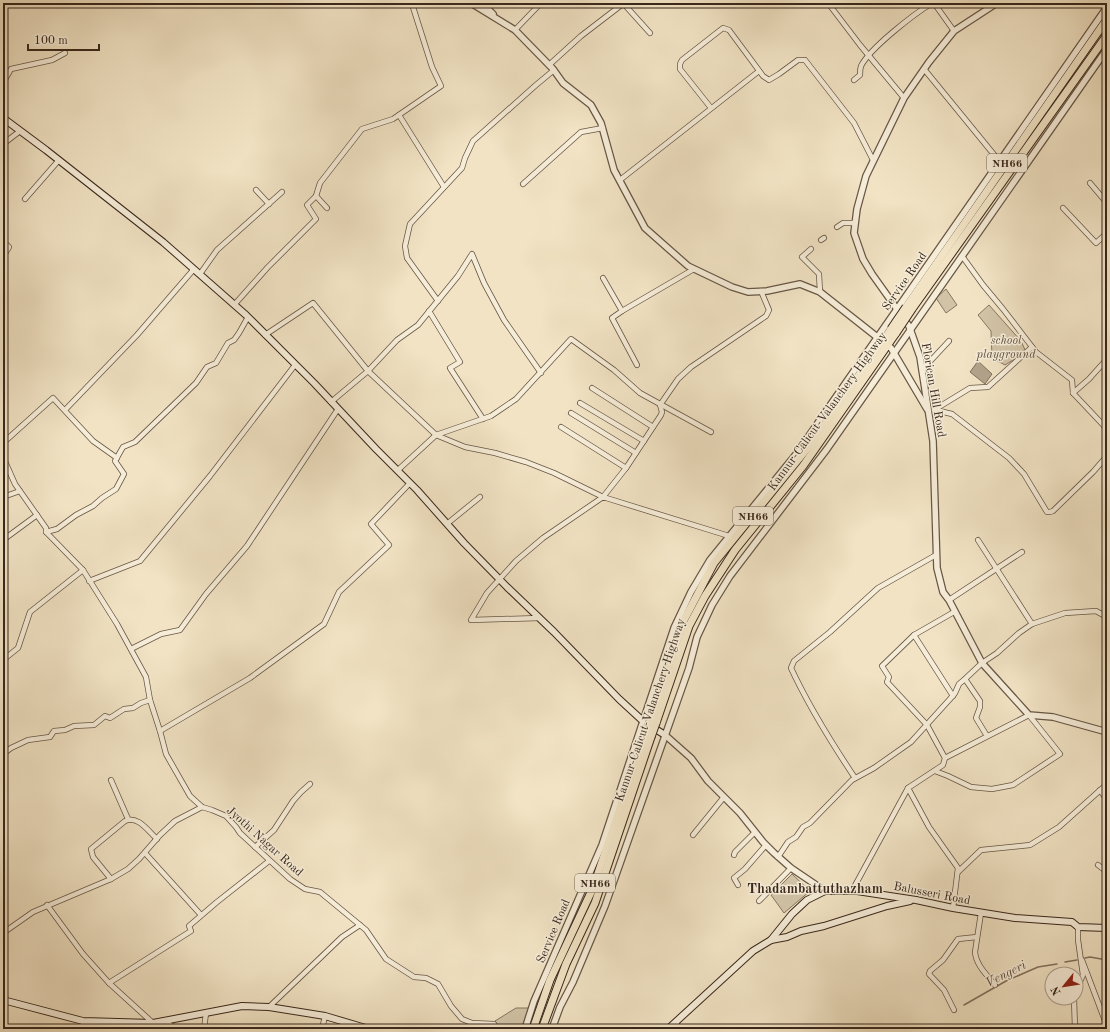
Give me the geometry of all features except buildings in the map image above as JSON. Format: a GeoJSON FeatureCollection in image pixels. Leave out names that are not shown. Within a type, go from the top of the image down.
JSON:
{"type":"FeatureCollection","features":[{"type":"Feature","properties":{"kind":"highway","name":"NH66"},"geometry":{"type":"LineString","coordinates":[[909,308],[1107,19]]}},
{"type":"Feature","properties":{"kind":"highway","name":"Kannur-Calicut-Valanchery Highway"},"geometry":{"type":"LineString","coordinates":[[542,1029],[566,964],[595,903],[649,735],[650,722],[689,626],[705,596],[728,560],[808,460],[883,342],[894,331],[909,308],[1107,35]]}},
{"type":"Feature","properties":{"kind":"highway","name":"NH66"},"geometry":{"type":"LineString","coordinates":[[533,1029],[550,980],[593,888],[649,735]]}},
{"type":"Feature","properties":{"kind":"main road"},"geometry":{"type":"LineString","coordinates":[[3,118],[163,242],[248,317],[398,470],[448,523],[464,543],[540,618],[600,681],[666,736]]}},
{"type":"Feature","properties":{"kind":"main road","name":"Balusseri Road"},"geometry":{"type":"LineString","coordinates":[[771,940],[792,914],[807,900],[825,892],[852,891],[916,900],[952,908],[1015,918],[1072,922],[1078,927],[1107,927]]}},
{"type":"Feature","properties":{"kind":"main road"},"geometry":{"type":"LineString","coordinates":[[668,1029],[676,1023],[721,978],[753,950],[771,940],[787,937],[801,931],[824,926],[887,906],[916,900]]}},
{"type":"Feature","properties":{"kind":"main road"},"geometry":{"type":"LineString","coordinates":[[3,1000],[82,1021],[153,1023],[242,1006],[269,1007],[325,1016],[369,1029]]}},
{"type":"Feature","properties":{"kind":"street"},"geometry":{"type":"LineString","coordinates":[[471,3],[515,30],[554,70],[563,83],[591,105],[603,128],[614,170],[645,228],[688,266],[732,287],[748,292],[800,284],[820,292],[883,342],[894,354],[929,413],[970,388],[988,387],[1032,347]]}},
{"type":"Feature","properties":{"kind":"street"},"geometry":{"type":"LineString","coordinates":[[482,3],[500,21]]}},
{"type":"Feature","properties":{"kind":"street"},"geometry":{"type":"LineString","coordinates":[[515,30],[541,3]]}},
{"type":"Feature","properties":{"kind":"street"},"geometry":{"type":"LineString","coordinates":[[549,65],[581,36],[623,3],[650,33]]}},
{"type":"Feature","properties":{"kind":"street"},"geometry":{"type":"LineString","coordinates":[[828,3],[837,17],[904,98]]}},
{"type":"Feature","properties":{"kind":"street"},"geometry":{"type":"LineString","coordinates":[[854,80],[860,75],[860,67],[876,48],[921,10],[933,3],[954,31]]}},
{"type":"Feature","properties":{"kind":"street","name":"Florican Hill Road"},"geometry":{"type":"LineString","coordinates":[[997,3],[954,31],[924,69],[904,98],[866,176],[854,233],[863,259],[910,329],[920,357],[933,441],[936,555],[937,568],[943,592],[949,600],[982,663],[1029,715]]}},
{"type":"Feature","properties":{"kind":"street"},"geometry":{"type":"LineString","coordinates":[[234,305],[268,267],[316,219],[307,205],[316,196],[320,183],[362,129],[393,119],[441,86],[432,67],[412,4]]}},
{"type":"Feature","properties":{"kind":"street","name":"Service Road"},"geometry":{"type":"LineString","coordinates":[[525,1029],[534,1001],[602,845],[626,770],[650,722],[674,628],[687,599],[710,560],[797,453],[883,342],[897,310],[1107,7]]}},
{"type":"Feature","properties":{"kind":"street"},"geometry":{"type":"LineString","coordinates":[[711,108],[680,69],[680,64],[682,60],[723,28],[730,30],[759,71],[769,80],[798,60],[805,60],[854,123],[874,160]]}},
{"type":"Feature","properties":{"kind":"street"},"geometry":{"type":"LineString","coordinates":[[552,1029],[560,1007],[573,982],[605,906],[666,736],[689,668],[697,637],[712,605],[730,576],[827,449],[1107,49]]}},
{"type":"Feature","properties":{"kind":"street"},"geometry":{"type":"LineString","coordinates":[[3,83],[10,69],[52,60],[65,52]]}},
{"type":"Feature","properties":{"kind":"street"},"geometry":{"type":"LineString","coordinates":[[924,69],[1000,162]]}},
{"type":"Feature","properties":{"kind":"street"},"geometry":{"type":"LineString","coordinates":[[438,301],[407,258],[405,246],[410,224],[462,168],[473,141],[554,70]]}},
{"type":"Feature","properties":{"kind":"street"},"geometry":{"type":"LineString","coordinates":[[620,180],[759,71]]}},
{"type":"Feature","properties":{"kind":"street"},"geometry":{"type":"LineString","coordinates":[[399,115],[444,187]]}},
{"type":"Feature","properties":{"kind":"street"},"geometry":{"type":"LineString","coordinates":[[523,184],[581,132],[603,128]]}},
{"type":"Feature","properties":{"kind":"street"},"geometry":{"type":"LineString","coordinates":[[3,144],[20,131]]}},
{"type":"Feature","properties":{"kind":"street"},"geometry":{"type":"LineString","coordinates":[[25,199],[59,160]]}},
{"type":"Feature","properties":{"kind":"street"},"geometry":{"type":"LineString","coordinates":[[1090,183],[1107,203]]}},
{"type":"Feature","properties":{"kind":"street"},"geometry":{"type":"LineString","coordinates":[[256,190],[269,204]]}},
{"type":"Feature","properties":{"kind":"street"},"geometry":{"type":"LineString","coordinates":[[200,274],[217,250],[282,192]]}},
{"type":"Feature","properties":{"kind":"street"},"geometry":{"type":"LineString","coordinates":[[316,196],[327,208]]}},
{"type":"Feature","properties":{"kind":"street"},"geometry":{"type":"LineString","coordinates":[[1064,208],[1096,243],[1107,233]]}},
{"type":"Feature","properties":{"kind":"street"},"geometry":{"type":"LineString","coordinates":[[837,227],[843,223],[855,223]]}},
{"type":"Feature","properties":{"kind":"street"},"geometry":{"type":"LineString","coordinates":[[3,242],[9,247],[3,257]]}},
{"type":"Feature","properties":{"kind":"street"},"geometry":{"type":"LineString","coordinates":[[811,249],[802,257],[819,274],[820,292]]}},
{"type":"Feature","properties":{"kind":"street"},"geometry":{"type":"LineString","coordinates":[[331,402],[368,371],[397,340],[418,325],[458,276],[472,254],[484,283],[504,320],[541,373]]}},
{"type":"Feature","properties":{"kind":"street"},"geometry":{"type":"LineString","coordinates":[[962,256],[1036,352],[1072,380],[1073,393],[1107,429]]}},
{"type":"Feature","properties":{"kind":"street"},"geometry":{"type":"LineString","coordinates":[[64,410],[137,335],[194,269]]}},
{"type":"Feature","properties":{"kind":"street"},"geometry":{"type":"LineString","coordinates":[[637,365],[612,318],[694,269]]}},
{"type":"Feature","properties":{"kind":"street"},"geometry":{"type":"LineString","coordinates":[[603,278],[622,311]]}},
{"type":"Feature","properties":{"kind":"street"},"geometry":{"type":"LineString","coordinates":[[660,405],[678,379],[691,367],[766,316],[770,310],[761,291]]}},
{"type":"Feature","properties":{"kind":"street"},"geometry":{"type":"LineString","coordinates":[[266,335],[313,303],[368,371],[436,436],[465,447],[495,453],[526,462],[554,473],[603,497],[729,536]]}},
{"type":"Feature","properties":{"kind":"street"},"geometry":{"type":"LineString","coordinates":[[429,312],[460,362],[450,368],[483,419]]}},
{"type":"Feature","properties":{"kind":"street"},"geometry":{"type":"LineString","coordinates":[[46,532],[57,529],[116,489],[124,474],[115,461],[123,447],[135,442],[196,383],[207,367],[216,364],[228,343],[234,340],[248,317]]}},
{"type":"Feature","properties":{"kind":"street"},"geometry":{"type":"LineString","coordinates":[[398,470],[436,436],[491,416],[516,399],[571,339],[614,370],[640,393],[711,432]]}},
{"type":"Feature","properties":{"kind":"street"},"geometry":{"type":"LineString","coordinates":[[922,370],[949,341]]}},
{"type":"Feature","properties":{"kind":"street"},"geometry":{"type":"LineString","coordinates":[[1073,393],[1090,379],[1107,359]]}},
{"type":"Feature","properties":{"kind":"street"},"geometry":{"type":"LineString","coordinates":[[89,581],[140,561],[210,476],[295,365]]}},
{"type":"Feature","properties":{"kind":"street"},"geometry":{"type":"LineString","coordinates":[[592,388],[653,427]]}},
{"type":"Feature","properties":{"kind":"street"},"geometry":{"type":"LineString","coordinates":[[3,443],[53,398],[93,441],[117,458]]}},
{"type":"Feature","properties":{"kind":"street"},"geometry":{"type":"LineString","coordinates":[[580,403],[644,441]]}},
{"type":"Feature","properties":{"kind":"street"},"geometry":{"type":"LineString","coordinates":[[540,618],[471,620],[487,593],[516,561],[543,538],[603,497],[626,468],[661,415],[662,412],[660,405]]}},
{"type":"Feature","properties":{"kind":"street"},"geometry":{"type":"LineString","coordinates":[[130,649],[160,634],[180,630],[206,594],[247,546],[338,409]]}},
{"type":"Feature","properties":{"kind":"street"},"geometry":{"type":"LineString","coordinates":[[934,410],[952,414],[1009,458],[1024,474],[1046,512],[1053,511],[1093,472],[1107,456]]}},
{"type":"Feature","properties":{"kind":"street"},"geometry":{"type":"LineString","coordinates":[[571,413],[636,453]]}},
{"type":"Feature","properties":{"kind":"street"},"geometry":{"type":"LineString","coordinates":[[561,428],[626,468]]}},
{"type":"Feature","properties":{"kind":"street","name":"Jyothi Nagar Road"},"geometry":{"type":"LineString","coordinates":[[3,457],[15,484],[46,528],[46,532],[83,570],[117,624],[146,677],[150,700],[166,754],[190,796],[202,807],[226,816],[240,834],[290,879],[305,889],[320,892],[360,925],[366,930],[386,959],[414,977],[426,978],[438,984],[451,1006],[462,1019],[472,1023],[494,1024],[497,1029]]}},
{"type":"Feature","properties":{"kind":"street"},"geometry":{"type":"LineString","coordinates":[[160,731],[250,678],[324,624],[339,592],[389,545],[371,524],[410,483]]}},
{"type":"Feature","properties":{"kind":"street"},"geometry":{"type":"LineString","coordinates":[[3,498],[20,491]]}},
{"type":"Feature","properties":{"kind":"street"},"geometry":{"type":"LineString","coordinates":[[448,523],[480,497]]}},
{"type":"Feature","properties":{"kind":"street"},"geometry":{"type":"LineString","coordinates":[[3,540],[37,515]]}},
{"type":"Feature","properties":{"kind":"street"},"geometry":{"type":"LineString","coordinates":[[978,540],[1032,624]]}},
{"type":"Feature","properties":{"kind":"street"},"geometry":{"type":"LineString","coordinates":[[949,600],[1022,552]]}},
{"type":"Feature","properties":{"kind":"street"},"geometry":{"type":"LineString","coordinates":[[855,778],[813,712],[791,668],[794,661],[830,632],[878,588],[936,555]]}},
{"type":"Feature","properties":{"kind":"street"},"geometry":{"type":"LineString","coordinates":[[3,660],[18,648],[30,612],[83,570]]}},
{"type":"Feature","properties":{"kind":"street"},"geometry":{"type":"LineString","coordinates":[[778,857],[788,842],[796,837],[803,827],[810,823],[855,778],[874,768],[911,742],[953,696],[959,684],[964,679],[1032,624],[1065,613],[1096,611],[1107,617]]}},
{"type":"Feature","properties":{"kind":"street"},"geometry":{"type":"LineString","coordinates":[[852,891],[908,788],[943,765],[945,758],[927,725],[887,682],[889,677],[882,666],[914,635],[954,612]]}},
{"type":"Feature","properties":{"kind":"street"},"geometry":{"type":"LineString","coordinates":[[914,635],[953,696]]}},
{"type":"Feature","properties":{"kind":"street"},"geometry":{"type":"LineString","coordinates":[[964,679],[980,701],[980,707],[976,718],[987,736]]}},
{"type":"Feature","properties":{"kind":"street"},"geometry":{"type":"LineString","coordinates":[[3,754],[11,748],[28,740],[50,737],[54,731],[65,730],[74,726],[94,724],[105,716],[110,718],[124,709],[133,708],[150,700]]}},
{"type":"Feature","properties":{"kind":"street"},"geometry":{"type":"LineString","coordinates":[[945,758],[1029,715],[1053,717],[1107,732]]}},
{"type":"Feature","properties":{"kind":"street"},"geometry":{"type":"LineString","coordinates":[[935,771],[971,787],[992,790],[1013,785],[1060,754],[1029,715]]}},
{"type":"Feature","properties":{"kind":"street"},"geometry":{"type":"LineString","coordinates":[[666,736],[691,758],[708,781],[778,857],[825,892]]}},
{"type":"Feature","properties":{"kind":"street"},"geometry":{"type":"LineString","coordinates":[[112,780],[128,819]]}},
{"type":"Feature","properties":{"kind":"street"},"geometry":{"type":"LineString","coordinates":[[254,847],[274,830],[293,801],[310,784]]}},
{"type":"Feature","properties":{"kind":"street"},"geometry":{"type":"LineString","coordinates":[[958,872],[981,850],[1030,845],[1060,827],[1107,784]]}},
{"type":"Feature","properties":{"kind":"street"},"geometry":{"type":"LineString","coordinates":[[908,788],[929,827],[958,868],[952,908]]}},
{"type":"Feature","properties":{"kind":"street"},"geometry":{"type":"LineString","coordinates":[[1100,790],[1107,800]]}},
{"type":"Feature","properties":{"kind":"street"},"geometry":{"type":"LineString","coordinates":[[693,835],[724,797]]}},
{"type":"Feature","properties":{"kind":"street"},"geometry":{"type":"LineString","coordinates":[[3,933],[33,912],[46,905],[111,879],[128,869],[174,821],[202,807]]}},
{"type":"Feature","properties":{"kind":"street"},"geometry":{"type":"LineString","coordinates":[[111,879],[93,857],[91,849],[128,819],[137,820],[157,839]]}},
{"type":"Feature","properties":{"kind":"street"},"geometry":{"type":"LineString","coordinates":[[734,855],[735,852],[755,832]]}},
{"type":"Feature","properties":{"kind":"street"},"geometry":{"type":"LineString","coordinates":[[738,885],[734,878],[745,869],[766,845]]}},
{"type":"Feature","properties":{"kind":"street"},"geometry":{"type":"LineString","coordinates":[[144,853],[201,915]]}},
{"type":"Feature","properties":{"kind":"street"},"geometry":{"type":"LineString","coordinates":[[109,983],[190,931],[189,926],[201,915],[269,861]]}},
{"type":"Feature","properties":{"kind":"street"},"geometry":{"type":"LineString","coordinates":[[1098,865],[1107,872]]}},
{"type":"Feature","properties":{"kind":"street"},"geometry":{"type":"LineString","coordinates":[[759,901],[792,868]]}},
{"type":"Feature","properties":{"kind":"street"},"geometry":{"type":"LineString","coordinates":[[46,905],[83,954],[109,983],[153,1023]]}},
{"type":"Feature","properties":{"kind":"street"},"geometry":{"type":"LineString","coordinates":[[981,913],[975,958],[995,985]]}},
{"type":"Feature","properties":{"kind":"street"},"geometry":{"type":"LineString","coordinates":[[269,1007],[342,937],[360,925]]}},
{"type":"Feature","properties":{"kind":"street"},"geometry":{"type":"LineString","coordinates":[[1078,927],[1078,940],[1082,966]]}},
{"type":"Feature","properties":{"kind":"street"},"geometry":{"type":"LineString","coordinates":[[954,1010],[944,990],[929,974],[930,971],[947,956],[958,939],[977,937]]}},
{"type":"Feature","properties":{"kind":"street"},"geometry":{"type":"LineString","coordinates":[[1082,960],[1107,1026]]}},
{"type":"Feature","properties":{"kind":"street"},"geometry":{"type":"LineString","coordinates":[[1074,1006],[1075,1029]]}},
{"type":"Feature","properties":{"kind":"street"},"geometry":{"type":"LineString","coordinates":[[204,1029],[206,1012]]}},
{"type":"Feature","properties":{"kind":"street"},"geometry":{"type":"LineString","coordinates":[[322,1029],[325,1016]]}},
{"type":"Feature","properties":{"kind":"street"},"geometry":{"type":"LineString","coordinates":[[82,1021],[84,1029]]}},
{"type":"Feature","properties":{"kind":"street"},"geometry":{"type":"LineString","coordinates":[[165,1021],[176,1029]]}},
{"type":"Feature","properties":{"kind":"street"},"geometry":{"type":"LineString","coordinates":[[676,1023],[680,1029]]}},
{"type":"Feature","properties":{"kind":"green space"},"geometry":{"type":"Polygon","coordinates":[[[946,289],[957,305],[946,313],[936,298],[946,289]]]}},
{"type":"Feature","properties":{"kind":"green space","name":"school playground"},"geometry":{"type":"Polygon","coordinates":[[[989,305],[1021,341],[1026,352],[1005,365],[992,358],[991,331],[978,315],[989,305]]]}},
{"type":"Feature","properties":{"kind":"green space"},"geometry":{"type":"Polygon","coordinates":[[[792,874],[810,891],[784,913],[771,895],[792,874]]]}},
{"type":"Feature","properties":{"kind":"green space"},"geometry":{"type":"Polygon","coordinates":[[[516,1008],[530,1008],[525,1029],[500,1029],[495,1021],[516,1008]]]}},
{"type":"Feature","properties":{"kind":"shaded area"},"geometry":{"type":"Polygon","coordinates":[[[978,361],[992,374],[985,384],[970,372],[978,361]]]}},
{"type":"Feature","properties":{"kind":"waterway","name":"Vengeri"},"geometry":{"type":"LineString","coordinates":[[1085,958],[1090,957],[1107,960]]}},
{"type":"Feature","properties":{"kind":"waterway"},"geometry":{"type":"LineString","coordinates":[[1065,962],[1077,960]]}},
{"type":"Feature","properties":{"kind":"waterway","name":"Vengeri"},"geometry":{"type":"LineString","coordinates":[[964,1005],[1006,981],[1038,967],[1057,964]]}},
{"type":"Feature","properties":{"kind":"district","name":"Thadambattuthazham"},"geometry":{"type":"Point","coordinates":[815,888]}}]}
